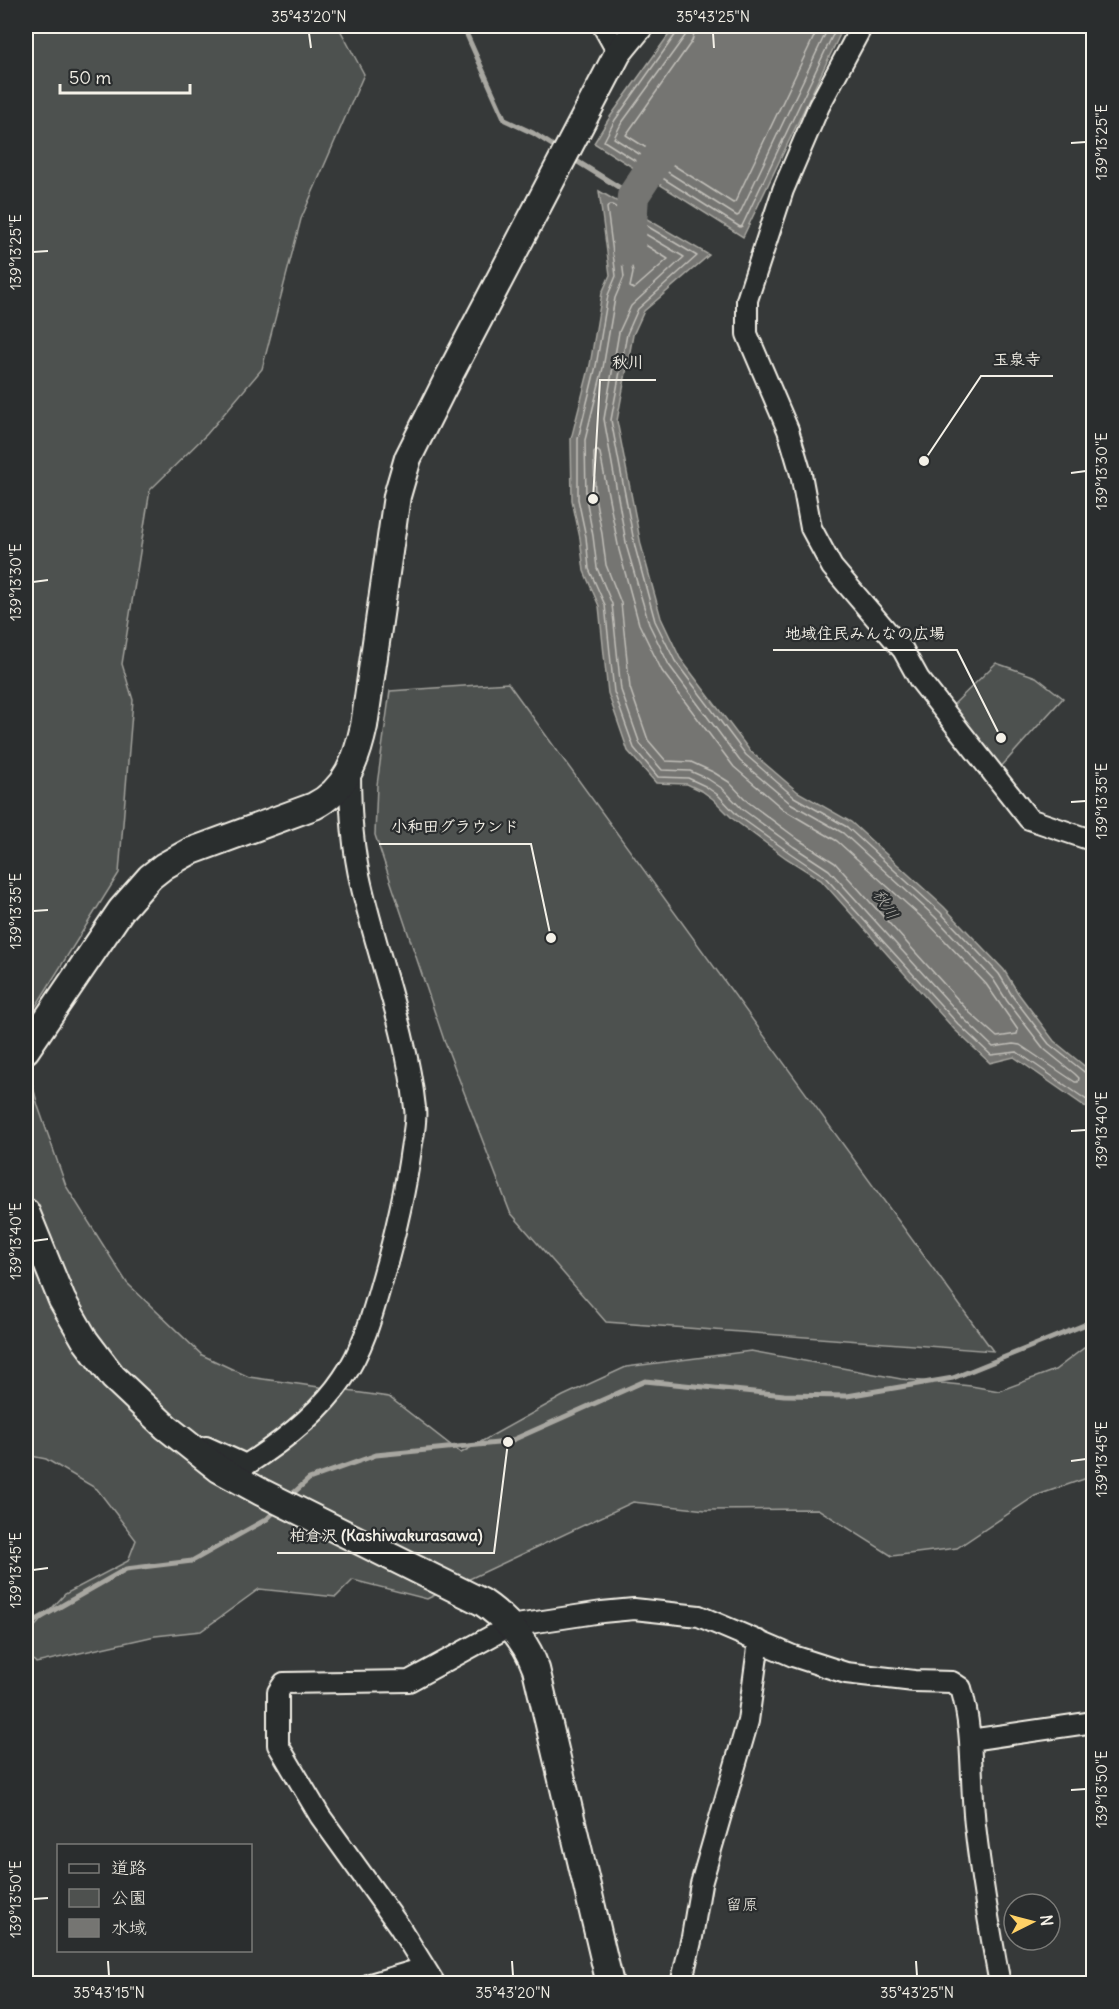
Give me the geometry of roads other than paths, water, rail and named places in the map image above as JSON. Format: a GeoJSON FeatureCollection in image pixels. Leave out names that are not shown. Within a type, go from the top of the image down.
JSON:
{"type":"FeatureCollection","features":[{"type":"Feature","properties":{"kind":"street"},"geometry":{"type":"LineString","coordinates":[[603,26],[618,53]]}},
{"type":"Feature","properties":{"kind":"street"},"geometry":{"type":"LineString","coordinates":[[26,1050],[121,910],[150,877],[189,852],[293,816],[322,803],[337,791],[350,771],[364,726],[397,496],[408,458],[618,53],[640,26]]}},
{"type":"Feature","properties":{"kind":"street"},"geometry":{"type":"LineString","coordinates":[[862,26],[819,106],[783,190],[747,300],[747,334],[788,430],[801,474],[812,528],[832,567],[903,650],[920,679],[1029,819],[1094,841]]}},
{"type":"Feature","properties":{"kind":"street"},"geometry":{"type":"LineString","coordinates":[[195,1452],[206,1447],[246,1465],[293,1431],[334,1391],[364,1341],[396,1231],[408,1176],[416,1112],[391,994],[360,882],[350,811],[350,771]]}},
{"type":"Feature","properties":{"kind":"street"},"geometry":{"type":"LineString","coordinates":[[26,1212],[62,1300],[85,1340],[113,1377],[195,1452],[219,1469],[261,1492],[472,1597],[487,1606],[510,1626],[527,1649],[536,1669],[610,1983]]}},
{"type":"Feature","properties":{"kind":"street"},"geometry":{"type":"LineString","coordinates":[[370,1983],[430,1976],[399,1926],[320,1816],[278,1745],[278,1692],[284,1683],[409,1681],[510,1626],[602,1612],[634,1610],[667,1611],[699,1616],[793,1656],[846,1673],[914,1681],[952,1682],[961,1688],[967,1708],[975,1823],[988,1918],[1000,1983]]}},
{"type":"Feature","properties":{"kind":"street"},"geometry":{"type":"LineString","coordinates":[[681,1983],[701,1884],[748,1721],[759,1641]]}},
{"type":"Feature","properties":{"kind":"street"},"geometry":{"type":"LineString","coordinates":[[970,1740],[1094,1722]]}},
{"type":"Feature","properties":{"kind":"water"},"geometry":{"type":"Polygon","coordinates":[[[675,26],[844,26],[743,237],[594,143],[675,26]]]}},
{"type":"Feature","properties":{"kind":"water"},"geometry":{"type":"Polygon","coordinates":[[[599,191],[709,255],[644,311],[633,335],[617,421],[641,545],[661,618],[680,658],[750,751],[798,792],[851,822],[944,907],[1004,970],[1054,1041],[1093,1073],[1093,1112],[1014,1057],[990,1063],[954,1029],[821,880],[786,858],[733,819],[702,791],[687,784],[656,783],[628,751],[608,693],[599,606],[584,571],[572,500],[571,439],[590,365],[602,293],[610,275],[599,191]]]}},
{"type":"Feature","properties":{"kind":"waterway"},"geometry":{"type":"LineString","coordinates":[[463,26],[505,120],[533,133],[560,150]]}},
{"type":"Feature","properties":{"kind":"waterway","name":"秋川"},"geometry":{"type":"LineString","coordinates":[[629,251],[633,196],[669,141]]}},
{"type":"Feature","properties":{"kind":"waterway"},"geometry":{"type":"LineString","coordinates":[[570,157],[633,196]]}},
{"type":"Feature","properties":{"kind":"waterway"},"geometry":{"type":"LineString","coordinates":[[289,1497],[309,1479],[376,1455],[508,1442],[645,1381],[784,1395],[847,1396],[953,1378],[1084,1325],[1094,1318]]}},
{"type":"Feature","properties":{"kind":"waterway"},"geometry":{"type":"LineString","coordinates":[[26,1626],[126,1569],[192,1561],[267,1519],[278,1508]]}},
{"type":"Feature","properties":{"kind":"place","name":"玉泉寺"},"geometry":{"type":"Point","coordinates":[924,461]}},
{"type":"Feature","properties":{"kind":"place","name":"秋川"},"geometry":{"type":"Point","coordinates":[593,499]}},
{"type":"Feature","properties":{"kind":"place","name":"地域住民みんなの広場"},"geometry":{"type":"Point","coordinates":[1001,738]}},
{"type":"Feature","properties":{"kind":"place","name":"小和田グラウンド"},"geometry":{"type":"Point","coordinates":[551,938]}},
{"type":"Feature","properties":{"kind":"place","name":"柏倉沢 (Kashiwakurasawa)"},"geometry":{"type":"Point","coordinates":[508,1442]}},
{"type":"Feature","properties":{"kind":"district","name":"留原"},"geometry":{"type":"Point","coordinates":[742,1904]}}]}
